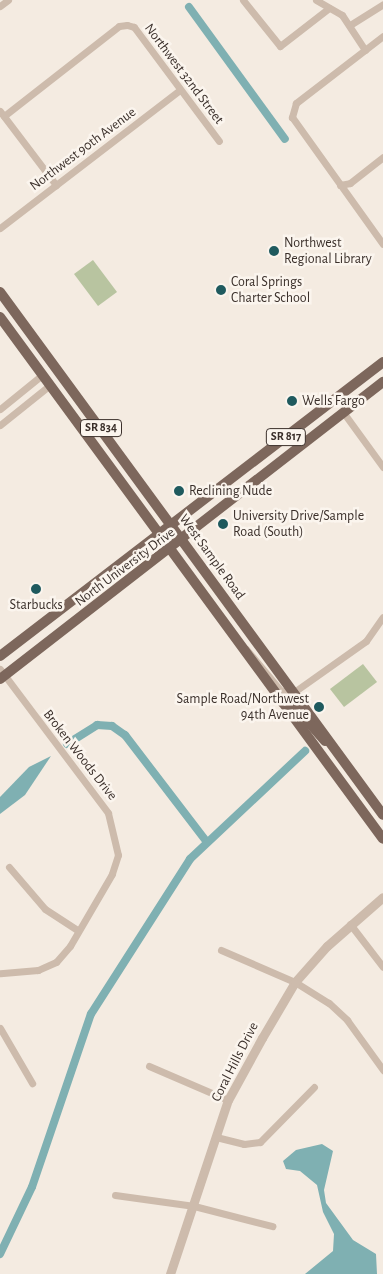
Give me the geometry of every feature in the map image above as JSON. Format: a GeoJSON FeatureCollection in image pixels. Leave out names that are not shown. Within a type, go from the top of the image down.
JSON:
{"type":"FeatureCollection","features":[{"type":"Feature","properties":{"kind":"main road","name":"West Sample Road"},"geometry":{"type":"LineString","coordinates":[[0,292],[383,815]]}},
{"type":"Feature","properties":{"kind":"main road"},"geometry":{"type":"LineString","coordinates":[[0,303],[30,332]]}},
{"type":"Feature","properties":{"kind":"main road","name":"SR 834"},"geometry":{"type":"LineString","coordinates":[[0,317],[169,552]]}},
{"type":"Feature","properties":{"kind":"main road","name":"North University Drive"},"geometry":{"type":"LineString","coordinates":[[0,656],[383,362]]}},
{"type":"Feature","properties":{"kind":"main road","name":"North University Drive"},"geometry":{"type":"LineString","coordinates":[[1,675],[169,552],[383,382]]}},
{"type":"Feature","properties":{"kind":"main road"},"geometry":{"type":"LineString","coordinates":[[343,412],[348,390]]}},
{"type":"Feature","properties":{"kind":"main road"},"geometry":{"type":"LineString","coordinates":[[328,424],[338,397]]}},
{"type":"Feature","properties":{"kind":"main road"},"geometry":{"type":"LineString","coordinates":[[169,552],[383,839]]}},
{"type":"Feature","properties":{"kind":"main road"},"geometry":{"type":"LineString","coordinates":[[282,702],[296,708],[314,732],[332,746]]}},
{"type":"Feature","properties":{"kind":"street"},"geometry":{"type":"LineString","coordinates":[[0,6],[8,0]]}},
{"type":"Feature","properties":{"kind":"street"},"geometry":{"type":"LineString","coordinates":[[244,0],[280,46],[329,8]]}},
{"type":"Feature","properties":{"kind":"street"},"geometry":{"type":"LineString","coordinates":[[316,0],[350,25],[365,50]]}},
{"type":"Feature","properties":{"kind":"street"},"geometry":{"type":"LineString","coordinates":[[350,25],[383,4]]}},
{"type":"Feature","properties":{"kind":"street","name":"Northwest 32nd Street"},"geometry":{"type":"LineString","coordinates":[[2,113],[119,26],[127,25],[134,27],[219,141]]}},
{"type":"Feature","properties":{"kind":"street"},"geometry":{"type":"LineString","coordinates":[[383,36],[296,103],[292,111],[294,122],[383,244]]}},
{"type":"Feature","properties":{"kind":"street","name":"Northwest 90th Avenue"},"geometry":{"type":"LineString","coordinates":[[0,228],[180,90]]}},
{"type":"Feature","properties":{"kind":"street"},"geometry":{"type":"LineString","coordinates":[[2,113],[56,185]]}},
{"type":"Feature","properties":{"kind":"street"},"geometry":{"type":"LineString","coordinates":[[340,185],[350,182],[383,157]]}},
{"type":"Feature","properties":{"kind":"street"},"geometry":{"type":"LineString","coordinates":[[346,193],[350,182]]}},
{"type":"Feature","properties":{"kind":"street"},"geometry":{"type":"LineString","coordinates":[[0,409],[42,375]]}},
{"type":"Feature","properties":{"kind":"street"},"geometry":{"type":"LineString","coordinates":[[0,425],[50,385]]}},
{"type":"Feature","properties":{"kind":"street"},"geometry":{"type":"LineString","coordinates":[[343,412],[383,467]]}},
{"type":"Feature","properties":{"kind":"street"},"geometry":{"type":"LineString","coordinates":[[238,643],[256,655],[281,691],[294,692],[364,642],[383,617]]}},
{"type":"Feature","properties":{"kind":"street","name":"Broken Woods Drive"},"geometry":{"type":"LineString","coordinates":[[0,973],[38,970],[56,962],[112,874],[116,834],[108,813],[1,675]]}},
{"type":"Feature","properties":{"kind":"street"},"geometry":{"type":"LineString","coordinates":[[9,867],[45,909],[77,930]]}},
{"type":"Feature","properties":{"kind":"street","name":"Coral Hills Drive"},"geometry":{"type":"LineString","coordinates":[[170,1274],[228,1100],[295,982],[350,924],[383,897]]}},
{"type":"Feature","properties":{"kind":"street"},"geometry":{"type":"LineString","coordinates":[[350,924],[383,967]]}},
{"type":"Feature","properties":{"kind":"street"},"geometry":{"type":"LineString","coordinates":[[221,950],[295,982],[347,1020],[383,1070]]}},
{"type":"Feature","properties":{"kind":"street"},"geometry":{"type":"LineString","coordinates":[[0,1028],[32,1083]]}},
{"type":"Feature","properties":{"kind":"street"},"geometry":{"type":"LineString","coordinates":[[149,1066],[228,1100]]}},
{"type":"Feature","properties":{"kind":"street"},"geometry":{"type":"LineString","coordinates":[[216,1137],[244,1144],[260,1142],[314,1088]]}},
{"type":"Feature","properties":{"kind":"street"},"geometry":{"type":"LineString","coordinates":[[115,1195],[194,1206],[272,1226]]}},
{"type":"Feature","properties":{"kind":"green space"},"geometry":{"type":"Polygon","coordinates":[[[93,260],[117,292],[98,306],[74,274],[93,260]]]}},
{"type":"Feature","properties":{"kind":"green space"},"geometry":{"type":"Polygon","coordinates":[[[363,664],[377,682],[344,707],[330,689],[363,664]]]}},
{"type":"Feature","properties":{"kind":"water"},"geometry":{"type":"Polygon","coordinates":[[[51,756],[25,795],[0,814],[0,797],[29,767],[51,756]]]}},
{"type":"Feature","properties":{"kind":"water"},"geometry":{"type":"Polygon","coordinates":[[[322,1144],[333,1151],[324,1190],[326,1203],[353,1240],[376,1254],[377,1274],[305,1274],[333,1251],[334,1234],[323,1212],[317,1185],[300,1171],[286,1169],[283,1161],[296,1150],[322,1144]]]}},
{"type":"Feature","properties":{"kind":"waterway"},"geometry":{"type":"LineString","coordinates":[[189,7],[285,139]]}},
{"type":"Feature","properties":{"kind":"waterway"},"geometry":{"type":"LineString","coordinates":[[67,744],[97,725],[112,726],[125,735],[206,841]]}},
{"type":"Feature","properties":{"kind":"waterway"},"geometry":{"type":"LineString","coordinates":[[0,1254],[32,1187],[91,1014],[190,859],[305,751]]}},
{"type":"Feature","properties":{"kind":"place","name":"Northwest Regional Library"},"geometry":{"type":"Point","coordinates":[274,251]}},
{"type":"Feature","properties":{"kind":"place","name":"Coral Springs Charter School"},"geometry":{"type":"Point","coordinates":[221,290]}},
{"type":"Feature","properties":{"kind":"place","name":"Wells Fargo"},"geometry":{"type":"Point","coordinates":[292,401]}},
{"type":"Feature","properties":{"kind":"place","name":"Reclining Nude"},"geometry":{"type":"Point","coordinates":[179,491]}},
{"type":"Feature","properties":{"kind":"place","name":"University Drive/Sample Road (South)"},"geometry":{"type":"Point","coordinates":[223,524]}},
{"type":"Feature","properties":{"kind":"place","name":"Starbucks"},"geometry":{"type":"Point","coordinates":[36,589]}},
{"type":"Feature","properties":{"kind":"place","name":"Sample Road/Northwest 94th Avenue"},"geometry":{"type":"Point","coordinates":[319,707]}}]}
